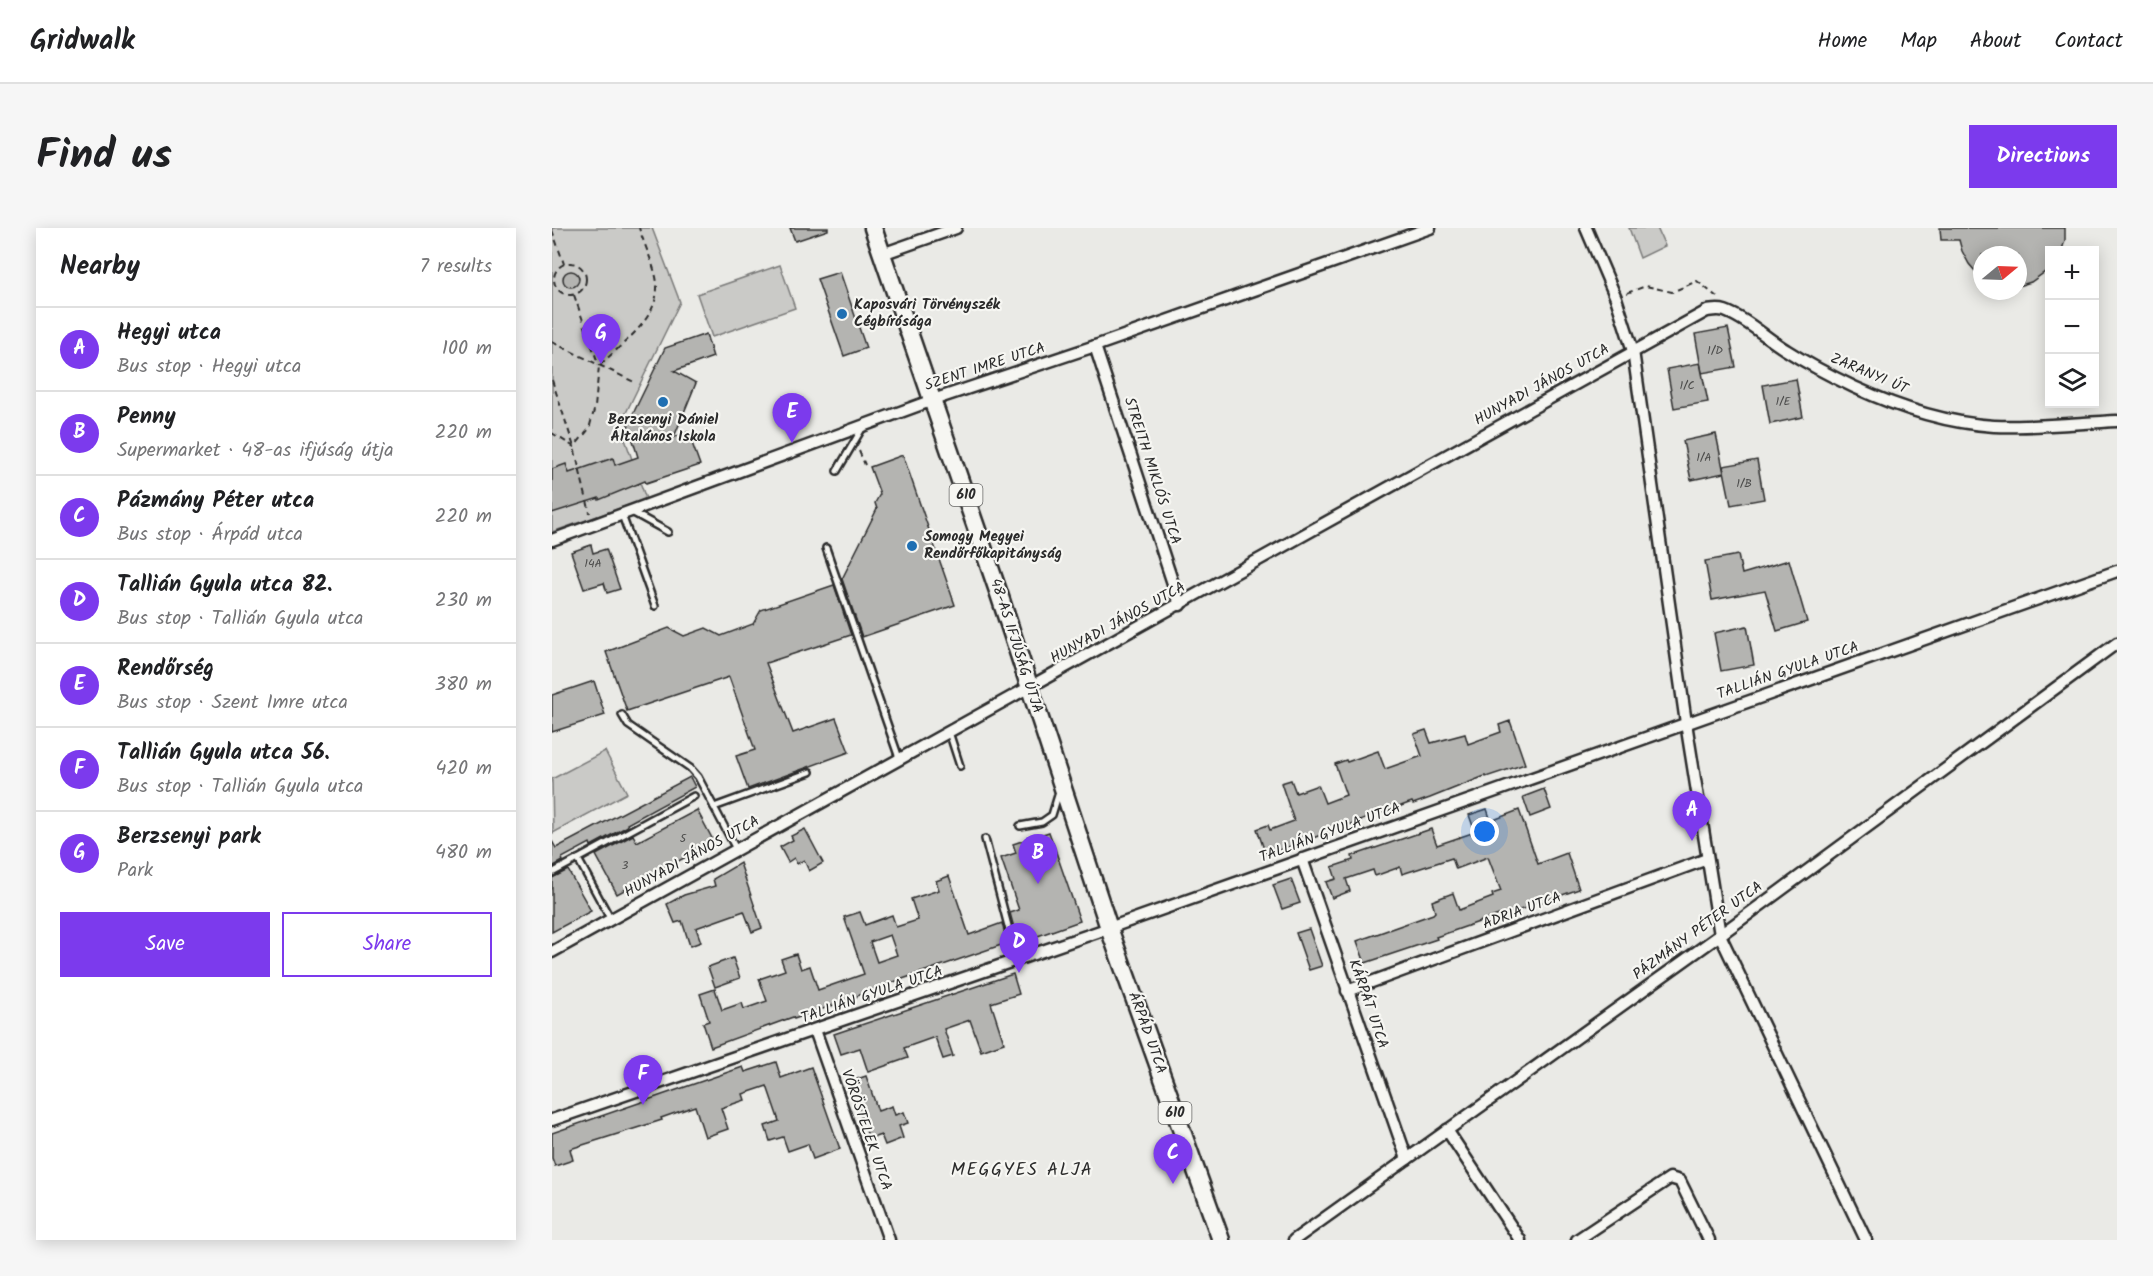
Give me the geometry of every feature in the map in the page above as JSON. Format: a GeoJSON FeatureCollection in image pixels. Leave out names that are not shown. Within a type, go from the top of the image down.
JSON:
{"type":"FeatureCollection","features":[{"type":"Feature","properties":{"kind":"main road","name":"48-AS IFJÚSÁG ÚTJA"},"geometry":{"type":"LineString","coordinates":[[873,228],[933,400],[1109,928]]}},
{"type":"Feature","properties":{"kind":"main road","name":"ÁRPÁD UTCA"},"geometry":{"type":"LineString","coordinates":[[1109,928],[1221,1240]]}},
{"type":"Feature","properties":{"kind":"street"},"geometry":{"type":"LineString","coordinates":[[882,254],[956,228]]}},
{"type":"Feature","properties":{"kind":"street","name":"SZENT IMRE UTCA"},"geometry":{"type":"LineString","coordinates":[[552,540],[933,400],[1095,346],[1430,228]]}},
{"type":"Feature","properties":{"kind":"street"},"geometry":{"type":"LineString","coordinates":[[1586,228],[1616,298],[1633,351],[1686,723],[1720,934],[1866,1240]]}},
{"type":"Feature","properties":{"kind":"street","name":"ZARANYI ÚT"},"geometry":{"type":"LineString","coordinates":[[1633,351],[1707,311],[1716,309],[1726,311],[1759,330],[1793,354],[1855,388],[1898,405],[1936,416],[1965,423],[2028,426],[2117,421]]}},
{"type":"Feature","properties":{"kind":"street","name":"STREITH MIKLÓS UTCA"},"geometry":{"type":"LineString","coordinates":[[1095,346],[1180,605]]}},
{"type":"Feature","properties":{"kind":"street","name":"HUNYADI JÁNOS UTCA"},"geometry":{"type":"LineString","coordinates":[[552,952],[899,758],[1180,605],[1633,351]]}},
{"type":"Feature","properties":{"kind":"street","name":"TALLIÁN GYULA UTCA"},"geometry":{"type":"LineString","coordinates":[[552,1120],[1109,928],[2117,571]]}},
{"type":"Feature","properties":{"kind":"street","name":"PÁZMÁNY PÉTER UTCA"},"geometry":{"type":"LineString","coordinates":[[1294,1240],[1720,934],[2117,644]]}},
{"type":"Feature","properties":{"kind":"street","name":"KÁRPÁT UTCA"},"geometry":{"type":"LineString","coordinates":[[1302,859],[1407,1159]]}},
{"type":"Feature","properties":{"kind":"street","name":"ADRIA UTCA"},"geometry":{"type":"LineString","coordinates":[[1347,991],[1707,859]]}},
{"type":"Feature","properties":{"kind":"street","name":"VÖRÖSTELEK UTCA"},"geometry":{"type":"LineString","coordinates":[[815,1030],[889,1240]]}},
{"type":"Feature","properties":{"kind":"street"},"geometry":{"type":"LineString","coordinates":[[1447,1130],[1520,1240]]}},
{"type":"Feature","properties":{"kind":"street"},"geometry":{"type":"LineString","coordinates":[[1576,1240],[1670,1178],[1680,1181],[1709,1240]]}},
{"type":"Feature","properties":{"kind":"lane"},"geometry":{"type":"LineString","coordinates":[[837,471],[863,426]]}},
{"type":"Feature","properties":{"kind":"lane"},"geometry":{"type":"LineString","coordinates":[[626,513],[668,532]]}},
{"type":"Feature","properties":{"kind":"lane"},"geometry":{"type":"LineString","coordinates":[[626,513],[655,606]]}},
{"type":"Feature","properties":{"kind":"lane"},"geometry":{"type":"LineString","coordinates":[[826,548],[899,758]]}},
{"type":"Feature","properties":{"kind":"lane"},"geometry":{"type":"LineString","coordinates":[[622,715],[628,725],[690,768],[698,777],[737,850]]}},
{"type":"Feature","properties":{"kind":"lane"},"geometry":{"type":"LineString","coordinates":[[949,732],[960,766]]}},
{"type":"Feature","properties":{"kind":"lane"},"geometry":{"type":"LineString","coordinates":[[714,807],[810,772]]}},
{"type":"Feature","properties":{"kind":"lane"},"geometry":{"type":"LineString","coordinates":[[1020,826],[1042,822],[1052,815],[1057,805],[1059,778]]}},
{"type":"Feature","properties":{"kind":"lane"},"geometry":{"type":"LineString","coordinates":[[552,873],[694,796]]}},
{"type":"Feature","properties":{"kind":"lane"},"geometry":{"type":"LineString","coordinates":[[985,839],[1017,960]]}},
{"type":"Feature","properties":{"kind":"lane"},"geometry":{"type":"LineString","coordinates":[[578,859],[611,920]]}},
{"type":"Feature","properties":{"kind":"path"},"geometry":{"type":"LineString","coordinates":[[599,366],[650,316],[657,298],[656,276],[639,228]]}},
{"type":"Feature","properties":{"kind":"path"},"geometry":{"type":"LineString","coordinates":[[552,230],[564,264]]}},
{"type":"Feature","properties":{"kind":"path"},"geometry":{"type":"LineString","coordinates":[[564,264],[575,264],[581,267],[586,277],[585,286],[574,295],[562,293],[553,284],[555,273],[564,264]]}},
{"type":"Feature","properties":{"kind":"path"},"geometry":{"type":"LineString","coordinates":[[1616,298],[1646,286],[1672,292],[1697,281],[1723,300]]}},
{"type":"Feature","properties":{"kind":"path"},"geometry":{"type":"LineString","coordinates":[[574,295],[599,366],[595,407],[589,429],[574,447]]}},
{"type":"Feature","properties":{"kind":"path"},"geometry":{"type":"LineString","coordinates":[[552,342],[634,382]]}},
{"type":"Feature","properties":{"kind":"path"},"geometry":{"type":"LineString","coordinates":[[552,380],[574,447],[593,525]]}},
{"type":"Feature","properties":{"kind":"path"},"geometry":{"type":"LineString","coordinates":[[552,433],[574,447]]}},
{"type":"Feature","properties":{"kind":"shaded area"},"geometry":{"type":"Polygon","coordinates":[[[552,228],[652,228],[680,302],[620,425],[646,499],[552,532],[552,228]]]}},
{"type":"Feature","properties":{"kind":"shaded area"},"geometry":{"type":"Polygon","coordinates":[[[1629,228],[1657,228],[1665,246],[1640,258],[1629,228]]]}},
{"type":"Feature","properties":{"kind":"shaded area"},"geometry":{"type":"Polygon","coordinates":[[[780,265],[795,308],[712,337],[697,294],[780,265]]]}},
{"type":"Feature","properties":{"kind":"shaded area"},"geometry":{"type":"Polygon","coordinates":[[[605,751],[627,793],[553,833],[552,779],[605,751]]]}},
{"type":"Feature","properties":{"kind":"building"},"geometry":{"type":"Polygon","coordinates":[[[790,228],[828,228],[828,230],[795,241],[790,228]]]}},
{"type":"Feature","properties":{"kind":"building"},"geometry":{"type":"Polygon","coordinates":[[[1940,228],[2065,228],[2063,246],[2045,246],[2045,272],[2027,283],[2027,246],[1973,246],[1973,269],[1962,251],[1959,240],[1941,240],[1940,228]]]}},
{"type":"Feature","properties":{"kind":"building"},"geometry":{"type":"Polygon","coordinates":[[[571,271],[579,279],[571,287],[563,279],[571,271]]]}},
{"type":"Feature","properties":{"kind":"building","name":"Kaposvári Törvényszék Cégbírósága"},"geometry":{"type":"Polygon","coordinates":[[[840,272],[866,348],[844,356],[817,279],[840,272]]]}},
{"type":"Feature","properties":{"kind":"building"},"geometry":{"type":"Polygon","coordinates":[[[1728,328],[1736,367],[1702,373],[1695,334],[1728,328]]]}},
{"type":"Feature","properties":{"kind":"building","name":"Berzsenyi Dániel Általános Iskola"},"geometry":{"type":"Polygon","coordinates":[[[706,334],[713,357],[674,371],[696,383],[674,437],[688,432],[700,465],[646,483],[645,481],[599,500],[599,498],[552,513],[552,469],[566,464],[569,473],[613,458],[615,465],[638,457],[628,424],[665,348],[706,334]]]}},
{"type":"Feature","properties":{"kind":"building"},"geometry":{"type":"Polygon","coordinates":[[[1700,363],[1708,402],[1674,408],[1667,369],[1700,363]]]}},
{"type":"Feature","properties":{"kind":"building"},"geometry":{"type":"Polygon","coordinates":[[[1796,379],[1803,417],[1770,424],[1763,385],[1796,379]]]}},
{"type":"Feature","properties":{"kind":"building"},"geometry":{"type":"Polygon","coordinates":[[[1716,434],[1724,473],[1691,480],[1683,441],[1716,434]]]}},
{"type":"Feature","properties":{"kind":"building","name":"Somogy Megyei Rendőrfőkapitányság"},"geometry":{"type":"Polygon","coordinates":[[[903,455],[955,605],[862,637],[842,579],[877,509],[875,503],[880,494],[870,467],[903,455]]]}},
{"type":"Feature","properties":{"kind":"building"},"geometry":{"type":"Polygon","coordinates":[[[1757,460],[1764,499],[1731,505],[1723,466],[1757,460]]]}},
{"type":"Feature","properties":{"kind":"building"},"geometry":{"type":"Polygon","coordinates":[[[591,545],[593,553],[606,549],[620,589],[607,593],[604,583],[584,589],[571,552],[591,545]]]}},
{"type":"Feature","properties":{"kind":"building"},"geometry":{"type":"Polygon","coordinates":[[[1738,555],[1742,574],[1789,560],[1807,622],[1777,631],[1765,590],[1712,600],[1705,561],[1738,555]]]}},
{"type":"Feature","properties":{"kind":"building"},"geometry":{"type":"Polygon","coordinates":[[[834,585],[851,635],[766,663],[793,733],[836,718],[849,752],[748,789],[736,756],[755,750],[729,677],[627,711],[606,652],[669,628],[684,636],[706,628],[721,636],[753,624],[761,610],[834,585]]]}},
{"type":"Feature","properties":{"kind":"building"},"geometry":{"type":"Polygon","coordinates":[[[1747,626],[1754,665],[1721,671],[1714,633],[1747,626]]]}},
{"type":"Feature","properties":{"kind":"building"},"geometry":{"type":"Polygon","coordinates":[[[594,681],[605,715],[552,732],[552,695],[594,681]]]}},
{"type":"Feature","properties":{"kind":"building"},"geometry":{"type":"Polygon","coordinates":[[[1510,721],[1525,764],[1485,776],[1430,798],[1413,804],[1412,802],[1266,855],[1257,829],[1268,825],[1270,830],[1294,821],[1281,783],[1291,780],[1296,793],[1318,785],[1325,803],[1346,795],[1335,764],[1378,751],[1385,769],[1422,756],[1414,734],[1426,730],[1431,743],[1465,734],[1468,744],[1501,732],[1499,725],[1510,721]]]}},
{"type":"Feature","properties":{"kind":"building"},"geometry":{"type":"Polygon","coordinates":[[[690,777],[695,787],[591,846],[590,843],[562,858],[563,861],[552,867],[552,841],[556,848],[690,777]]]}},
{"type":"Feature","properties":{"kind":"building"},"geometry":{"type":"Polygon","coordinates":[[[1544,789],[1551,809],[1530,817],[1523,797],[1544,789]]]}},
{"type":"Feature","properties":{"kind":"building"},"geometry":{"type":"Polygon","coordinates":[[[1487,809],[1491,821],[1519,810],[1538,864],[1567,853],[1579,889],[1365,963],[1357,941],[1433,914],[1435,912],[1432,901],[1453,893],[1459,910],[1493,897],[1492,894],[1501,891],[1488,857],[1456,869],[1452,858],[1402,874],[1400,867],[1375,876],[1373,870],[1346,879],[1350,891],[1332,898],[1326,882],[1336,879],[1332,867],[1353,860],[1352,856],[1431,829],[1437,845],[1475,832],[1469,815],[1487,809]]]}},
{"type":"Feature","properties":{"kind":"building"},"geometry":{"type":"Polygon","coordinates":[[[697,810],[714,842],[617,894],[596,855],[633,835],[637,842],[697,810]]]}},
{"type":"Feature","properties":{"kind":"building"},"geometry":{"type":"Polygon","coordinates":[[[805,829],[823,863],[809,871],[804,860],[797,864],[794,858],[788,862],[780,847],[793,840],[791,836],[805,829]]]}},
{"type":"Feature","properties":{"kind":"building"},"geometry":{"type":"Polygon","coordinates":[[[1049,832],[1080,921],[1018,943],[1010,913],[1019,910],[1001,858],[1016,853],[1013,844],[1049,832]]]}},
{"type":"Feature","properties":{"kind":"building"},"geometry":{"type":"Polygon","coordinates":[[[740,863],[762,928],[752,932],[744,911],[696,928],[701,942],[690,946],[682,921],[675,923],[667,904],[684,895],[715,886],[713,879],[740,863]]]}},
{"type":"Feature","properties":{"kind":"building"},"geometry":{"type":"Polygon","coordinates":[[[568,870],[591,911],[552,932],[552,878],[568,870]]]}},
{"type":"Feature","properties":{"kind":"building"},"geometry":{"type":"Polygon","coordinates":[[[949,876],[969,935],[1002,923],[1007,943],[711,1047],[703,1023],[709,1021],[700,994],[715,989],[722,1010],[742,1003],[744,1009],[767,1001],[759,979],[785,970],[781,959],[796,954],[801,969],[810,966],[818,990],[864,974],[844,917],[860,912],[865,925],[892,915],[896,927],[918,920],[911,899],[939,890],[936,881],[949,876]],[[890,935],[870,942],[877,962],[897,955],[890,935]]]}},
{"type":"Feature","properties":{"kind":"building"},"geometry":{"type":"Polygon","coordinates":[[[1291,879],[1300,903],[1282,909],[1273,885],[1291,879]]]}},
{"type":"Feature","properties":{"kind":"building"},"geometry":{"type":"Polygon","coordinates":[[[1309,929],[1322,966],[1309,970],[1296,933],[1309,929]]]}},
{"type":"Feature","properties":{"kind":"building"},"geometry":{"type":"Polygon","coordinates":[[[733,958],[740,978],[715,987],[708,967],[733,958]]]}},
{"type":"Feature","properties":{"kind":"building"},"geometry":{"type":"Polygon","coordinates":[[[1013,974],[1019,994],[991,1003],[1004,1043],[981,1051],[970,1020],[944,1029],[953,1056],[943,1059],[935,1037],[904,1048],[908,1058],[868,1072],[860,1048],[841,1054],[834,1034],[1013,974]]]}},
{"type":"Feature","properties":{"kind":"building"},"geometry":{"type":"Polygon","coordinates":[[[776,1062],[781,1078],[811,1067],[840,1149],[813,1159],[808,1144],[788,1151],[783,1137],[770,1141],[765,1126],[779,1121],[767,1086],[743,1094],[745,1100],[721,1108],[728,1129],[705,1137],[695,1106],[661,1118],[662,1120],[570,1149],[573,1160],[555,1166],[552,1158],[552,1133],[743,1067],[745,1072],[776,1062]]]}},
{"type":"Feature","properties":{"kind":"building"},"geometry":{"type":"Polygon","coordinates":[[[866,1076],[878,1111],[892,1106],[895,1115],[904,1112],[908,1123],[899,1126],[903,1138],[885,1145],[881,1135],[869,1139],[849,1082],[866,1076]]]}},
{"type":"Feature","properties":{"kind":"place","name":"Kaposvári Törvényszék Cégbírósága"},"geometry":{"type":"Point","coordinates":[842,314]}},
{"type":"Feature","properties":{"kind":"place","name":"Berzsenyi park"},"geometry":{"type":"Point","coordinates":[601,364]}},
{"type":"Feature","properties":{"kind":"place","name":"Berzsenyi Dániel Általános Iskola"},"geometry":{"type":"Point","coordinates":[663,402]}},
{"type":"Feature","properties":{"kind":"place","name":"Rendőrség"},"geometry":{"type":"Point","coordinates":[792,443]}},
{"type":"Feature","properties":{"kind":"place","name":"Somogy Megyei Rendőrfőkapitányság"},"geometry":{"type":"Point","coordinates":[912,546]}},
{"type":"Feature","properties":{"kind":"place","name":"Hegyi utca"},"geometry":{"type":"Point","coordinates":[1692,841]}},
{"type":"Feature","properties":{"kind":"place","name":"Penny"},"geometry":{"type":"Point","coordinates":[1038,884]}},
{"type":"Feature","properties":{"kind":"place","name":"Tallián Gyula utca 82."},"geometry":{"type":"Point","coordinates":[1019,973]}},
{"type":"Feature","properties":{"kind":"place","name":"Tallián Gyula utca 56."},"geometry":{"type":"Point","coordinates":[643,1105]}},
{"type":"Feature","properties":{"kind":"place","name":"Pázmány Péter utca"},"geometry":{"type":"Point","coordinates":[1173,1184]}},
{"type":"Feature","properties":{"kind":"district","name":"MEGGYES ALJA"},"geometry":{"type":"Point","coordinates":[1022,1170]}}]}
